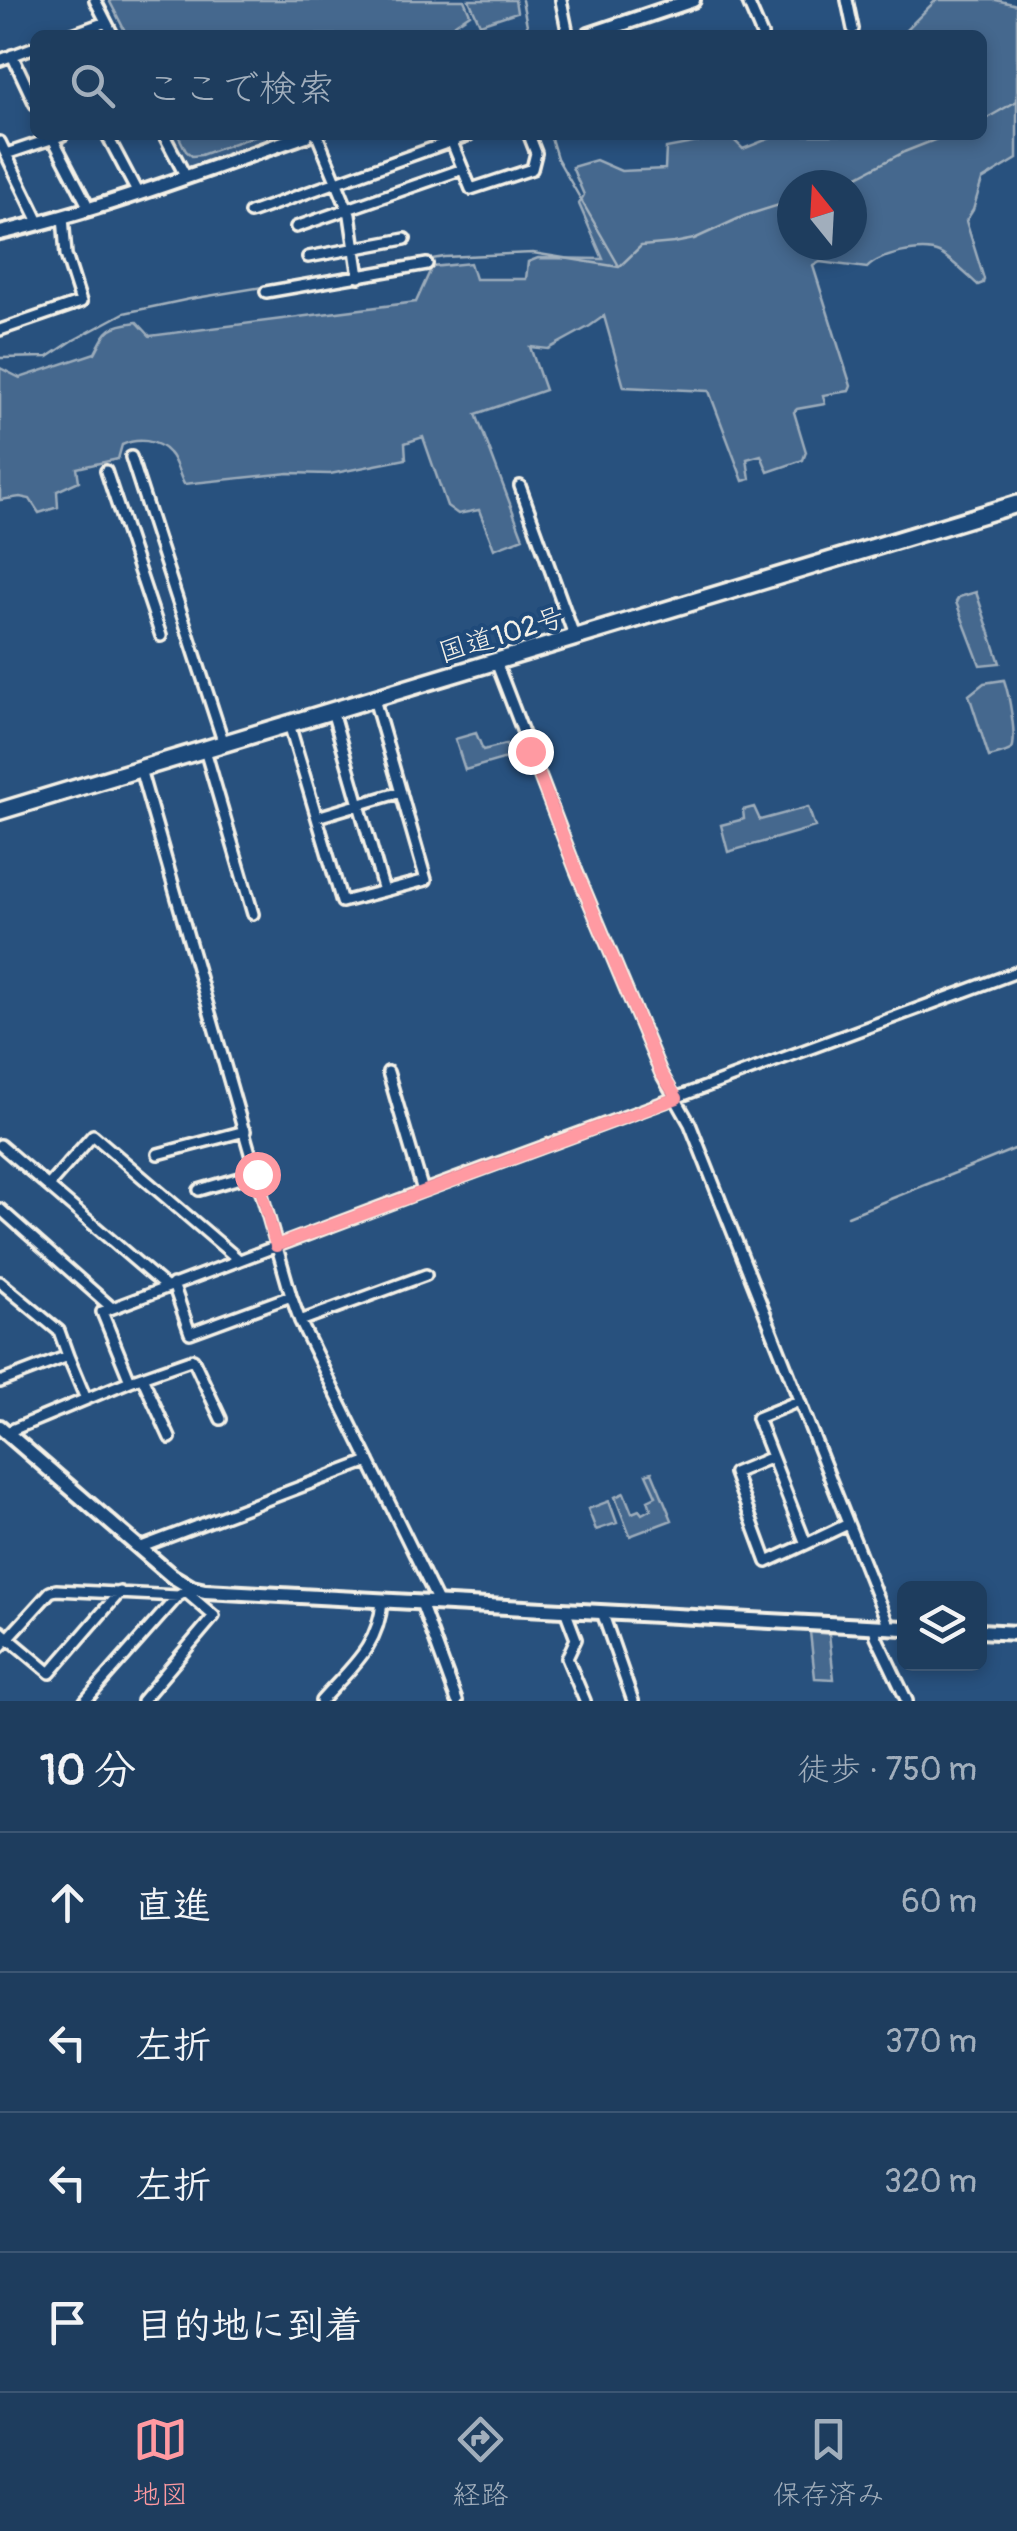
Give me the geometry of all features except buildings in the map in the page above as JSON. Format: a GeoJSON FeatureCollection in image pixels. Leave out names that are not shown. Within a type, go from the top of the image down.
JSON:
{"type":"FeatureCollection","features":[{"type":"Feature","properties":{"kind":"highway","name":"国道102号"},"geometry":{"type":"LineString","coordinates":[[0,812],[1017,504]]}},
{"type":"Feature","properties":{"kind":"street"},"geometry":{"type":"LineString","coordinates":[[96,0],[110,30]]}},
{"type":"Feature","properties":{"kind":"street"},"geometry":{"type":"LineString","coordinates":[[561,0],[567,30]]}},
{"type":"Feature","properties":{"kind":"street"},"geometry":{"type":"LineString","coordinates":[[601,30],[658,6],[692,0]]}},
{"type":"Feature","properties":{"kind":"street"},"geometry":{"type":"LineString","coordinates":[[747,0],[760,30]]}},
{"type":"Feature","properties":{"kind":"street"},"geometry":{"type":"LineString","coordinates":[[846,0],[853,29]]}},
{"type":"Feature","properties":{"kind":"street"},"geometry":{"type":"LineString","coordinates":[[84,30],[106,22]]}},
{"type":"Feature","properties":{"kind":"street"},"geometry":{"type":"LineString","coordinates":[[0,60],[30,50]]}},
{"type":"Feature","properties":{"kind":"street"},"geometry":{"type":"LineString","coordinates":[[12,56],[30,93]]}},
{"type":"Feature","properties":{"kind":"street"},"geometry":{"type":"LineString","coordinates":[[39,140],[2,149],[40,224]]}},
{"type":"Feature","properties":{"kind":"street"},"geometry":{"type":"LineString","coordinates":[[58,140],[89,208]]}},
{"type":"Feature","properties":{"kind":"street"},"geometry":{"type":"LineString","coordinates":[[110,140],[137,192]]}},
{"type":"Feature","properties":{"kind":"street"},"geometry":{"type":"LineString","coordinates":[[167,140],[186,177]]}},
{"type":"Feature","properties":{"kind":"street"},"geometry":{"type":"LineString","coordinates":[[0,233],[40,224],[292,140]]}},
{"type":"Feature","properties":{"kind":"street"},"geometry":{"type":"LineString","coordinates":[[319,140],[347,209],[359,273]]}},
{"type":"Feature","properties":{"kind":"street"},"geometry":{"type":"LineString","coordinates":[[250,212],[445,140]]}},
{"type":"Feature","properties":{"kind":"street"},"geometry":{"type":"LineString","coordinates":[[451,140],[471,189],[532,169],[536,153],[531,140]]}},
{"type":"Feature","properties":{"kind":"street"},"geometry":{"type":"LineString","coordinates":[[296,226],[463,168]]}},
{"type":"Feature","properties":{"kind":"street"},"geometry":{"type":"LineString","coordinates":[[0,330],[81,302],[66,255],[63,216]]}},
{"type":"Feature","properties":{"kind":"street"},"geometry":{"type":"LineString","coordinates":[[308,257],[406,238]]}},
{"type":"Feature","properties":{"kind":"street"},"geometry":{"type":"LineString","coordinates":[[266,292],[428,264]]}},
{"type":"Feature","properties":{"kind":"street"},"geometry":{"type":"LineString","coordinates":[[131,457],[224,744]]}},
{"type":"Feature","properties":{"kind":"street"},"geometry":{"type":"LineString","coordinates":[[106,471],[160,636]]}},
{"type":"Feature","properties":{"kind":"street"},"geometry":{"type":"LineString","coordinates":[[520,486],[575,638]]}},
{"type":"Feature","properties":{"kind":"street"},"geometry":{"type":"LineString","coordinates":[[131,548],[156,540]]}},
{"type":"Feature","properties":{"kind":"street"},"geometry":{"type":"LineString","coordinates":[[496,662],[605,940],[661,1073],[697,1141],[848,1524],[882,1626],[876,1636],[907,1701]]}},
{"type":"Feature","properties":{"kind":"street"},"geometry":{"type":"LineString","coordinates":[[289,724],[342,902],[426,880],[374,699]]}},
{"type":"Feature","properties":{"kind":"street"},"geometry":{"type":"LineString","coordinates":[[332,712],[384,891]]}},
{"type":"Feature","properties":{"kind":"street"},"geometry":{"type":"LineString","coordinates":[[205,750],[252,914]]}},
{"type":"Feature","properties":{"kind":"street"},"geometry":{"type":"LineString","coordinates":[[140,769],[290,1296],[440,1604]]}},
{"type":"Feature","properties":{"kind":"street"},"geometry":{"type":"LineString","coordinates":[[317,817],[401,792]]}},
{"type":"Feature","properties":{"kind":"street"},"geometry":{"type":"LineString","coordinates":[[130,1382],[102,1312],[1017,972]]}},
{"type":"Feature","properties":{"kind":"street"},"geometry":{"type":"LineString","coordinates":[[388,1072],[422,1191]]}},
{"type":"Feature","properties":{"kind":"street"},"geometry":{"type":"LineString","coordinates":[[158,1154],[245,1131]]}},
{"type":"Feature","properties":{"kind":"street"},"geometry":{"type":"LineString","coordinates":[[48,1186],[93,1135],[239,1260]]}},
{"type":"Feature","properties":{"kind":"street"},"geometry":{"type":"LineString","coordinates":[[2,1150],[169,1286],[190,1333],[290,1296]]}},
{"type":"Feature","properties":{"kind":"street"},"geometry":{"type":"LineString","coordinates":[[199,1190],[257,1174]]}},
{"type":"Feature","properties":{"kind":"street"},"geometry":{"type":"LineString","coordinates":[[0,1209],[112,1308]]}},
{"type":"Feature","properties":{"kind":"street"},"geometry":{"type":"LineString","coordinates":[[300,1321],[426,1275]]}},
{"type":"Feature","properties":{"kind":"street"},"geometry":{"type":"LineString","coordinates":[[0,1282],[59,1331],[86,1399]]}},
{"type":"Feature","properties":{"kind":"street"},"geometry":{"type":"LineString","coordinates":[[0,1382],[68,1356]]}},
{"type":"Feature","properties":{"kind":"street"},"geometry":{"type":"LineString","coordinates":[[142,1701],[214,1616],[3,1430],[192,1358],[222,1420]]}},
{"type":"Feature","properties":{"kind":"street"},"geometry":{"type":"LineString","coordinates":[[142,1377],[170,1438]]}},
{"type":"Feature","properties":{"kind":"street"},"geometry":{"type":"LineString","coordinates":[[799,1401],[756,1418],[806,1544]]}},
{"type":"Feature","properties":{"kind":"street"},"geometry":{"type":"LineString","coordinates":[[772,1458],[734,1474],[768,1562],[848,1524]]}},
{"type":"Feature","properties":{"kind":"street"},"geometry":{"type":"LineString","coordinates":[[139,1548],[369,1461]]}},
{"type":"Feature","properties":{"kind":"street"},"geometry":{"type":"LineString","coordinates":[[0,1647],[4,1634],[56,1590],[234,1594],[897,1627]]}},
{"type":"Feature","properties":{"kind":"street"},"geometry":{"type":"LineString","coordinates":[[4,1634],[50,1673],[120,1592]]}},
{"type":"Feature","properties":{"kind":"street"},"geometry":{"type":"LineString","coordinates":[[85,1701],[186,1592]]}},
{"type":"Feature","properties":{"kind":"street"},"geometry":{"type":"LineString","coordinates":[[321,1701],[372,1642],[381,1619],[382,1601]]}},
{"type":"Feature","properties":{"kind":"street"},"geometry":{"type":"LineString","coordinates":[[422,1603],[457,1701]]}},
{"type":"Feature","properties":{"kind":"street"},"geometry":{"type":"LineString","coordinates":[[565,1610],[576,1639],[567,1658],[584,1701]]}},
{"type":"Feature","properties":{"kind":"street"},"geometry":{"type":"LineString","coordinates":[[602,1612],[633,1701]]}},
{"type":"Feature","properties":{"kind":"street"},"geometry":{"type":"LineString","coordinates":[[987,1632],[1017,1634]]}},
{"type":"Feature","properties":{"kind":"shaded area"},"geometry":{"type":"Polygon","coordinates":[[[109,0],[464,0],[470,14],[452,30],[124,30],[109,0]]]}},
{"type":"Feature","properties":{"kind":"shaded area"},"geometry":{"type":"Polygon","coordinates":[[[469,0],[515,0],[517,12],[480,24],[469,0]]]}},
{"type":"Feature","properties":{"kind":"shaded area"},"geometry":{"type":"Polygon","coordinates":[[[936,0],[996,0],[1017,5],[1017,159],[982,180],[966,221],[983,283],[978,285],[948,259],[932,251],[891,255],[867,268],[820,262],[813,266],[851,386],[849,391],[823,395],[825,404],[794,412],[806,452],[803,460],[768,472],[761,455],[747,459],[750,479],[743,481],[709,391],[624,387],[604,316],[548,349],[530,347],[545,390],[476,414],[523,538],[494,549],[479,510],[458,514],[447,506],[423,437],[405,443],[406,459],[330,474],[289,473],[184,484],[164,448],[153,442],[134,441],[122,445],[118,459],[77,468],[79,481],[57,491],[58,507],[39,513],[30,499],[0,500],[0,368],[20,378],[95,353],[110,330],[127,323],[137,322],[150,336],[416,302],[432,267],[470,263],[475,279],[526,279],[528,262],[538,258],[603,259],[579,204],[584,195],[572,167],[596,160],[621,171],[665,169],[666,148],[734,140],[743,149],[766,140],[987,140],[987,30],[906,30],[936,0]]]}},
{"type":"Feature","properties":{"kind":"shaded area"},"geometry":{"type":"Polygon","coordinates":[[[170,140],[269,140],[190,168],[182,163],[170,140]]]}},
{"type":"Feature","properties":{"kind":"shaded area"},"geometry":{"type":"Polygon","coordinates":[[[180,140],[243,140],[201,155],[192,156],[180,140]]]}},
{"type":"Feature","properties":{"kind":"shaded area"},"geometry":{"type":"Polygon","coordinates":[[[976,592],[1000,663],[980,665],[956,602],[959,597],[976,592]]]}},
{"type":"Feature","properties":{"kind":"shaded area"},"geometry":{"type":"Polygon","coordinates":[[[1004,680],[1012,716],[1012,749],[989,757],[969,695],[984,683],[1004,680]]]}},
{"type":"Feature","properties":{"kind":"shaded area"},"geometry":{"type":"Polygon","coordinates":[[[476,733],[483,750],[506,744],[510,757],[465,770],[455,739],[476,733]]]}},
{"type":"Feature","properties":{"kind":"shaded area"},"geometry":{"type":"Polygon","coordinates":[[[754,807],[760,820],[808,807],[815,827],[728,852],[721,825],[744,819],[743,810],[754,807]]]}},
{"type":"Feature","properties":{"kind":"shaded area"},"geometry":{"type":"Polygon","coordinates":[[[652,1472],[672,1520],[630,1536],[615,1497],[624,1493],[632,1513],[639,1510],[642,1514],[651,1509],[648,1500],[656,1496],[646,1474],[652,1472]]]}},
{"type":"Feature","properties":{"kind":"shaded area"},"geometry":{"type":"Polygon","coordinates":[[[609,1501],[617,1523],[596,1530],[588,1509],[609,1501]]]}},
{"type":"Feature","properties":{"kind":"shaded area"},"geometry":{"type":"Polygon","coordinates":[[[810,1632],[829,1634],[834,1679],[815,1678],[810,1632]]]}},
{"type":"Feature","properties":{"kind":"waterway"},"geometry":{"type":"LineString","coordinates":[[522,0],[528,30]]}},
{"type":"Feature","properties":{"kind":"waterway"},"geometry":{"type":"LineString","coordinates":[[987,118],[1017,101]]}},
{"type":"Feature","properties":{"kind":"waterway"},"geometry":{"type":"LineString","coordinates":[[552,140],[557,158],[619,266]]}},
{"type":"Feature","properties":{"kind":"waterway"},"geometry":{"type":"LineString","coordinates":[[867,171],[934,140]]}},
{"type":"Feature","properties":{"kind":"waterway"},"geometry":{"type":"LineString","coordinates":[[361,271],[444,257],[533,253],[619,267],[641,246],[694,239],[777,206]]}},
{"type":"Feature","properties":{"kind":"waterway"},"geometry":{"type":"LineString","coordinates":[[0,358],[48,357],[124,313],[353,272]]}},
{"type":"Feature","properties":{"kind":"waterway"},"geometry":{"type":"LineString","coordinates":[[848,1216],[1017,1148]]}},
{"type":"Feature","properties":{"kind":"route"},"geometry":{"type":"LineString","coordinates":[[257,1174],[276,1246],[677,1098],[661,1073],[530,751]]}}]}
